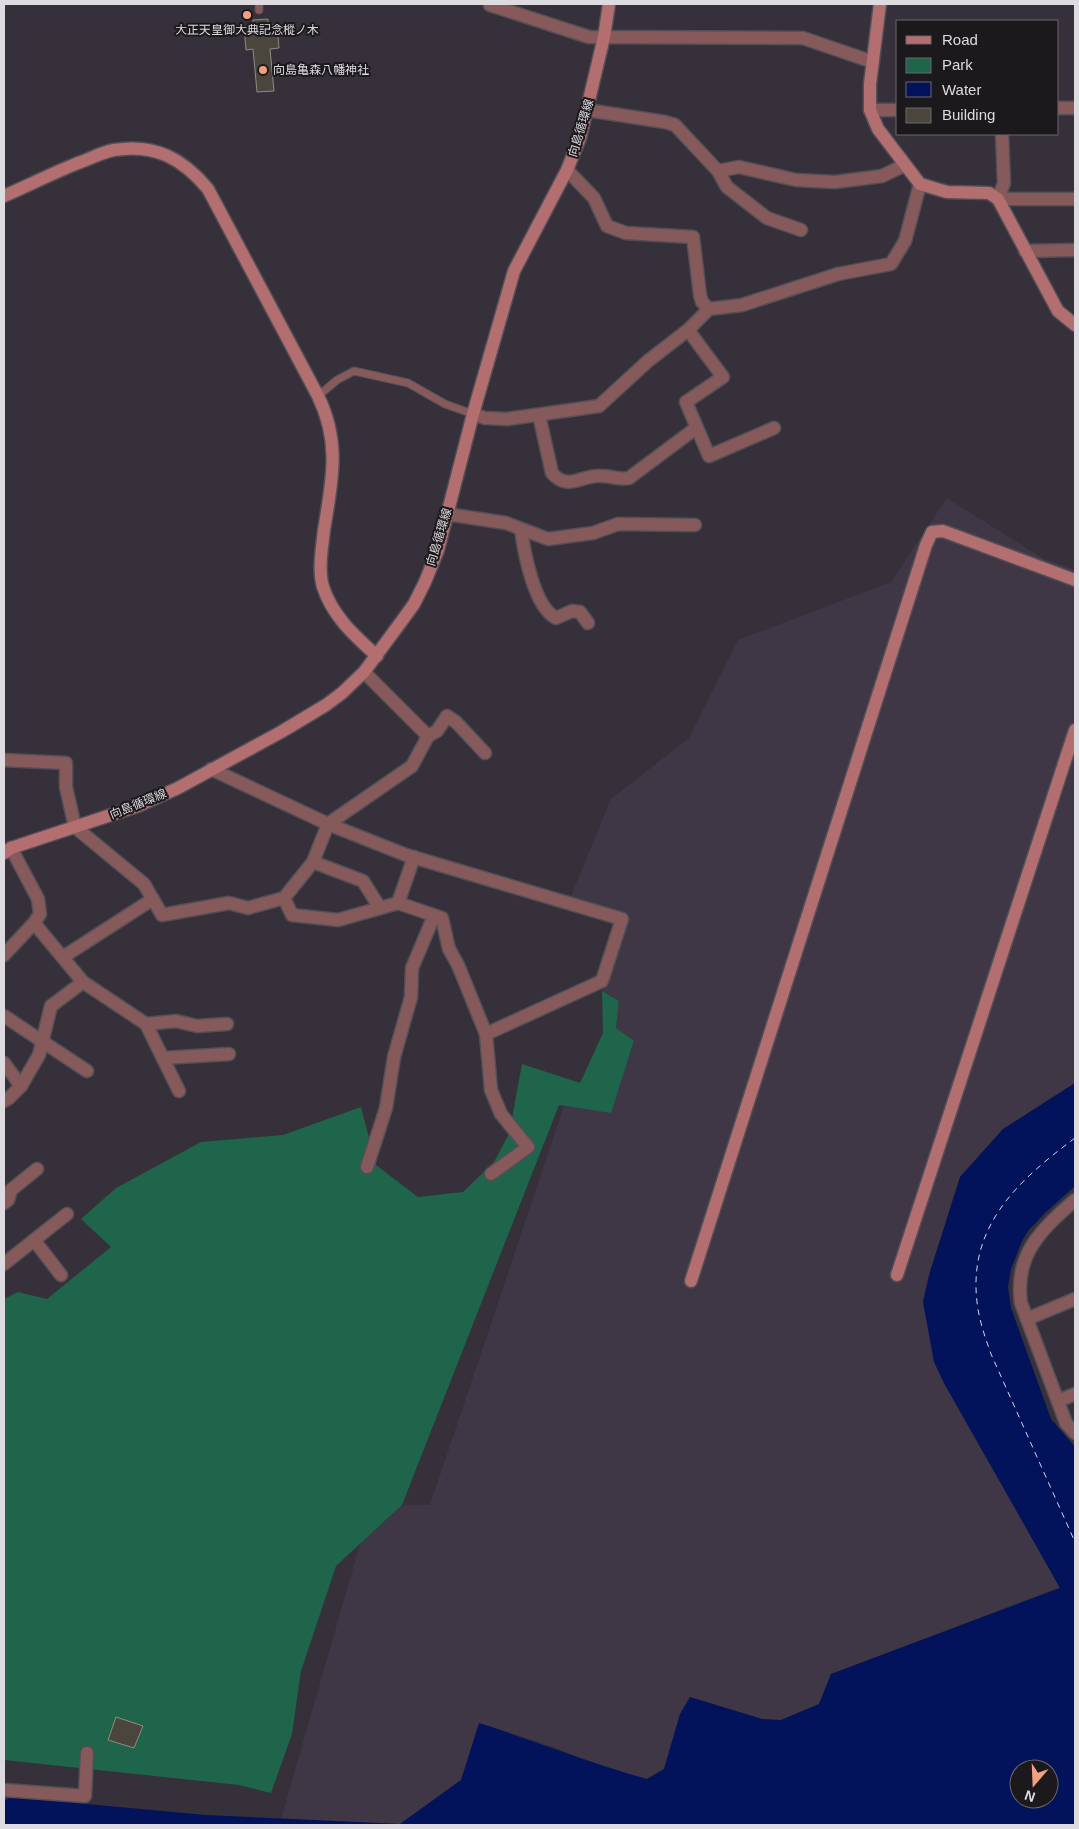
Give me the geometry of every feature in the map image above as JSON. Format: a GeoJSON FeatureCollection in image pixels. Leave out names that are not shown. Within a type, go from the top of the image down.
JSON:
{"type":"FeatureCollection","features":[{"type":"Feature","properties":{"kind":"street"},"geometry":{"type":"LineString","coordinates":[[490,4],[589,37],[803,38],[873,62]]}},
{"type":"Feature","properties":{"kind":"street","name":"向島循環線"},"geometry":{"type":"LineString","coordinates":[[7,851],[138,806],[178,788],[281,732],[326,705],[364,672],[414,604],[438,550],[473,414],[514,271],[576,149],[588,110],[604,38],[609,4]]}},
{"type":"Feature","properties":{"kind":"street"},"geometry":{"type":"LineString","coordinates":[[880,4],[870,84],[870,110],[878,129],[920,184],[947,192],[988,193],[998,199],[1075,199]]}},
{"type":"Feature","properties":{"kind":"street"},"geometry":{"type":"LineString","coordinates":[[1059,108],[1075,108]]}},
{"type":"Feature","properties":{"kind":"street"},"geometry":{"type":"LineString","coordinates":[[588,110],[674,125],[718,171],[727,187],[767,218],[801,230]]}},
{"type":"Feature","properties":{"kind":"street"},"geometry":{"type":"LineString","coordinates":[[870,110],[896,110]]}},
{"type":"Feature","properties":{"kind":"street"},"geometry":{"type":"LineString","coordinates":[[1002,135],[1004,183],[998,199],[1058,311],[1075,326]]}},
{"type":"Feature","properties":{"kind":"street"},"geometry":{"type":"LineString","coordinates":[[4,196],[113,150],[136,148],[157,152],[176,160],[194,172],[208,190],[318,396],[327,417],[333,440],[333,470],[321,554],[323,586],[332,607],[346,627],[377,656]]}},
{"type":"Feature","properties":{"kind":"street"},"geometry":{"type":"LineString","coordinates":[[718,171],[739,167],[796,180],[835,182],[882,176],[905,165]]}},
{"type":"Feature","properties":{"kind":"street"},"geometry":{"type":"LineString","coordinates":[[567,170],[594,198],[607,226],[626,234],[692,237],[700,295],[702,302],[709,309]]}},
{"type":"Feature","properties":{"kind":"street"},"geometry":{"type":"LineString","coordinates":[[473,414],[485,418],[507,419],[599,406],[648,361],[688,330],[709,309],[742,305],[838,274],[891,264],[905,241],[920,184]]}},
{"type":"Feature","properties":{"kind":"street"},"geometry":{"type":"LineString","coordinates":[[1025,250],[1075,250]]}},
{"type":"Feature","properties":{"kind":"street"},"geometry":{"type":"LineString","coordinates":[[688,330],[723,377],[686,402],[709,456],[774,428]]}},
{"type":"Feature","properties":{"kind":"street"},"geometry":{"type":"LineString","coordinates":[[539,415],[552,473],[557,480],[570,482],[600,475],[620,480],[629,478],[696,428]]}},
{"type":"Feature","properties":{"kind":"street"},"geometry":{"type":"LineString","coordinates":[[447,514],[506,524],[548,540],[593,533],[618,524],[695,525]]}},
{"type":"Feature","properties":{"kind":"street"},"geometry":{"type":"LineString","coordinates":[[521,529],[524,554],[536,590],[550,614],[556,618],[572,611],[580,612],[588,623]]}},
{"type":"Feature","properties":{"kind":"street"},"geometry":{"type":"LineString","coordinates":[[691,1281],[926,545],[932,532],[943,531],[1075,580]]}},
{"type":"Feature","properties":{"kind":"street"},"geometry":{"type":"LineString","coordinates":[[364,672],[428,736]]}},
{"type":"Feature","properties":{"kind":"street"},"geometry":{"type":"LineString","coordinates":[[4,760],[66,763],[66,787],[75,827],[144,884],[162,915],[229,903],[248,908],[284,898],[313,862],[328,824],[412,766],[428,736],[437,731],[447,716],[456,722],[485,753]]}},
{"type":"Feature","properties":{"kind":"street"},"geometry":{"type":"LineString","coordinates":[[897,1275],[1075,730]]}},
{"type":"Feature","properties":{"kind":"street"},"geometry":{"type":"LineString","coordinates":[[211,769],[328,824],[414,857],[622,919],[602,981],[486,1034]]}},
{"type":"Feature","properties":{"kind":"street"},"geometry":{"type":"LineString","coordinates":[[4,955],[40,914],[38,898],[7,851]]}},
{"type":"Feature","properties":{"kind":"street"},"geometry":{"type":"LineString","coordinates":[[398,903],[414,857]]}},
{"type":"Feature","properties":{"kind":"street"},"geometry":{"type":"LineString","coordinates":[[313,862],[363,881],[380,908]]}},
{"type":"Feature","properties":{"kind":"street"},"geometry":{"type":"LineString","coordinates":[[284,898],[292,916],[338,920],[398,903],[442,918],[449,949],[458,965],[486,1034],[491,1090],[502,1114],[528,1147],[491,1174]]}},
{"type":"Feature","properties":{"kind":"street"},"geometry":{"type":"LineString","coordinates":[[62,958],[153,899]]}},
{"type":"Feature","properties":{"kind":"street"},"geometry":{"type":"LineString","coordinates":[[367,1167],[386,1108],[394,1057],[411,997],[412,968],[434,916]]}},
{"type":"Feature","properties":{"kind":"street"},"geometry":{"type":"LineString","coordinates":[[34,923],[83,982],[146,1024],[179,1091]]}},
{"type":"Feature","properties":{"kind":"street"},"geometry":{"type":"LineString","coordinates":[[4,1101],[21,1086],[39,1055],[51,1006],[83,982]]}},
{"type":"Feature","properties":{"kind":"street"},"geometry":{"type":"LineString","coordinates":[[4,1016],[87,1071]]}},
{"type":"Feature","properties":{"kind":"street"},"geometry":{"type":"LineString","coordinates":[[146,1024],[176,1021],[197,1026],[227,1024]]}},
{"type":"Feature","properties":{"kind":"street"},"geometry":{"type":"LineString","coordinates":[[163,1058],[229,1054]]}},
{"type":"Feature","properties":{"kind":"street"},"geometry":{"type":"LineString","coordinates":[[4,1063],[21,1086]]}},
{"type":"Feature","properties":{"kind":"street"},"geometry":{"type":"LineString","coordinates":[[4,1203],[8,1200],[11,1190],[37,1169]]}},
{"type":"Feature","properties":{"kind":"street"},"geometry":{"type":"LineString","coordinates":[[1075,1200],[1045,1228],[1029,1251],[1024,1262],[1019,1285],[1021,1303],[1066,1423],[1075,1433]]}},
{"type":"Feature","properties":{"kind":"street"},"geometry":{"type":"LineString","coordinates":[[4,1264],[67,1214]]}},
{"type":"Feature","properties":{"kind":"street"},"geometry":{"type":"LineString","coordinates":[[34,1240],[61,1275]]}},
{"type":"Feature","properties":{"kind":"street"},"geometry":{"type":"LineString","coordinates":[[1027,1319],[1075,1299]]}},
{"type":"Feature","properties":{"kind":"street"},"geometry":{"type":"LineString","coordinates":[[1058,1401],[1075,1394]]}},
{"type":"Feature","properties":{"kind":"street"},"geometry":{"type":"LineString","coordinates":[[4,1790],[85,1796],[87,1753]]}},
{"type":"Feature","properties":{"kind":"lane"},"geometry":{"type":"LineString","coordinates":[[318,396],[337,380],[354,371],[408,383],[445,404],[473,414]]}},
{"type":"Feature","properties":{"kind":"shaded area"},"geometry":{"type":"Polygon","coordinates":[[[947,498],[1042,558],[1075,570],[1075,1083],[1003,1129],[960,1177],[929,1275],[923,1302],[934,1362],[945,1385],[1060,1587],[831,1674],[819,1704],[781,1720],[762,1719],[690,1697],[680,1714],[664,1769],[647,1779],[598,1765],[554,1747],[480,1723],[461,1780],[400,1824],[281,1819],[360,1544],[402,1505],[430,1505],[564,1106],[611,1112],[634,1042],[616,1029],[619,1001],[602,991],[626,918],[570,898],[611,799],[689,738],[738,640],[891,582],[947,498]]]}},
{"type":"Feature","properties":{"kind":"green space"},"geometry":{"type":"Polygon","coordinates":[[[602,991],[619,1001],[616,1028],[634,1041],[611,1113],[559,1105],[402,1505],[336,1566],[301,1671],[292,1734],[271,1793],[239,1785],[4,1760],[4,1299],[18,1292],[47,1299],[111,1247],[81,1219],[116,1188],[201,1142],[283,1135],[361,1107],[376,1165],[418,1197],[463,1192],[494,1162],[509,1134],[522,1064],[580,1083],[603,1033],[602,991]]]}},
{"type":"Feature","properties":{"kind":"water"},"geometry":{"type":"Polygon","coordinates":[[[1075,1083],[1075,1186],[1028,1231],[1011,1269],[1008,1287],[1011,1308],[1051,1419],[1075,1447],[1075,1825],[4,1825],[4,1801],[11,1797],[206,1815],[400,1824],[461,1780],[479,1723],[647,1779],[664,1769],[680,1714],[690,1697],[762,1719],[781,1720],[819,1704],[831,1674],[1060,1588],[945,1385],[934,1362],[923,1302],[929,1275],[960,1177],[1003,1129],[1075,1083]]]}},
{"type":"Feature","properties":{"kind":"building","name":"向島亀森八幡神社"},"geometry":{"type":"Polygon","coordinates":[[[268,19],[268,25],[277,24],[279,48],[270,49],[274,91],[257,92],[253,49],[246,50],[244,26],[253,25],[253,20],[268,19]]]}},
{"type":"Feature","properties":{"kind":"building"},"geometry":{"type":"Polygon","coordinates":[[[116,1717],[143,1726],[134,1748],[108,1740],[116,1717]]]}},
{"type":"Feature","properties":{"kind":"ferry route"},"geometry":{"type":"LineString","coordinates":[[1075,1138],[1054,1154],[1017,1188],[1002,1207],[989,1227],[981,1250],[976,1275],[978,1309],[991,1354],[1075,1542]]}},
{"type":"Feature","properties":{"kind":"place","name":"大正天皇御大典記念樅ノ木"},"geometry":{"type":"Point","coordinates":[247,15]}},
{"type":"Feature","properties":{"kind":"place","name":"向島亀森八幡神社"},"geometry":{"type":"Point","coordinates":[263,70]}}]}
